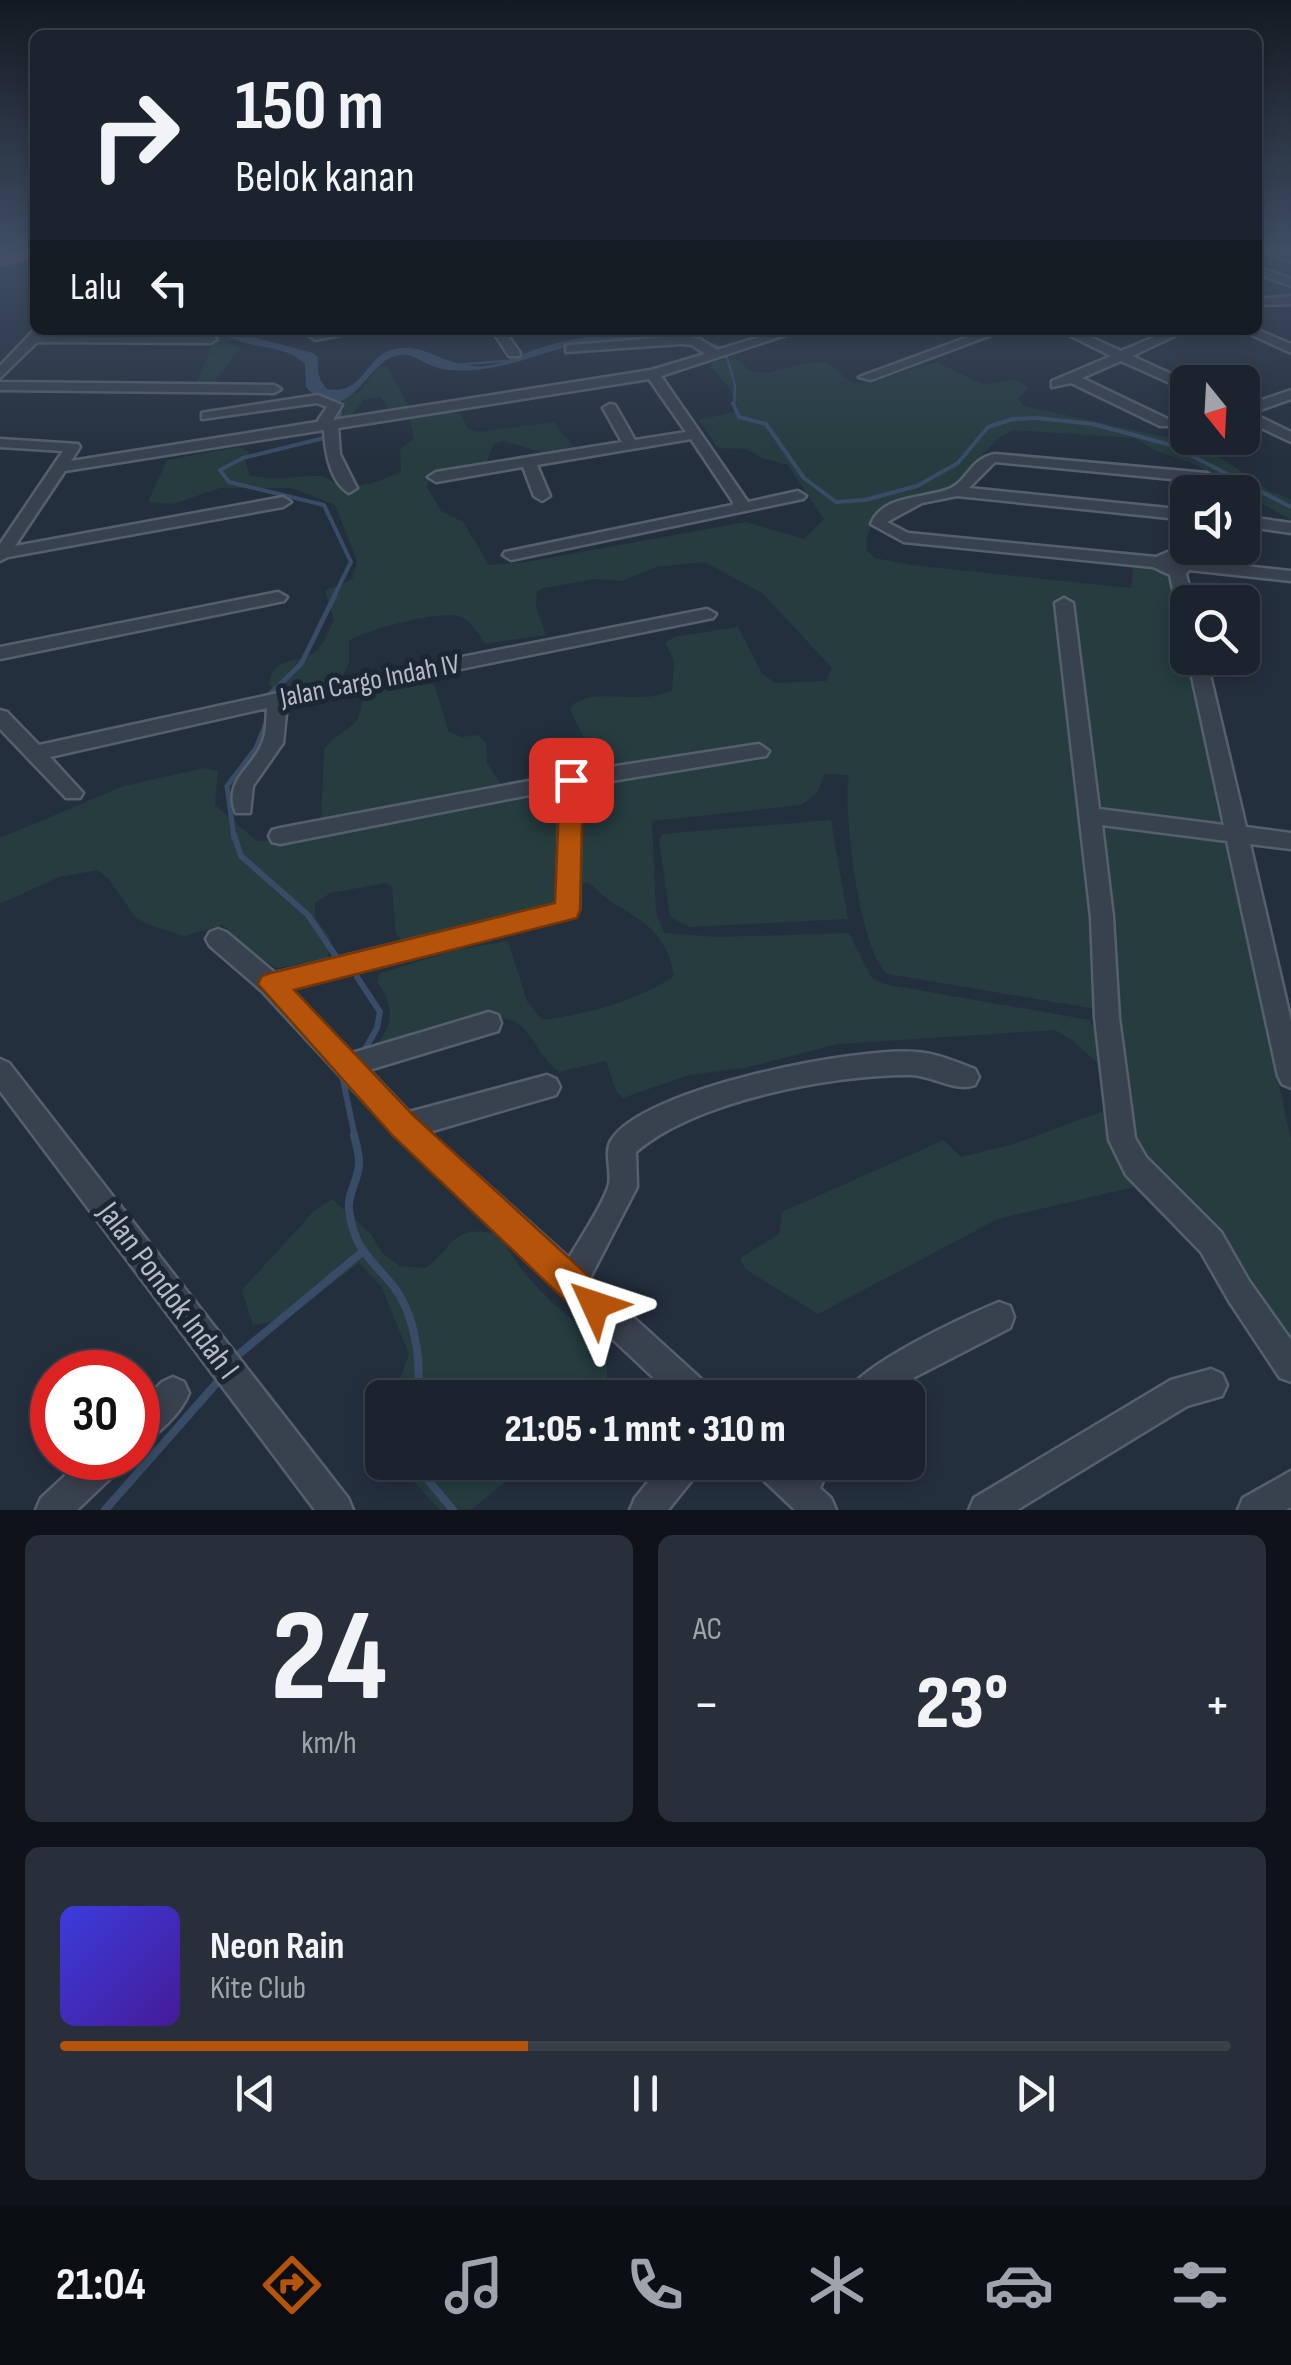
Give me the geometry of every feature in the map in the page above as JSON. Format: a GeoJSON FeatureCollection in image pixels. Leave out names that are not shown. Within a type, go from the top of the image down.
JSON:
{"type":"FeatureCollection","features":[{"type":"Feature","properties":{"kind":"street"},"geometry":{"type":"LineString","coordinates":[[0,374],[36,335]]}},
{"type":"Feature","properties":{"kind":"street"},"geometry":{"type":"LineString","coordinates":[[66,335],[211,340]]}},
{"type":"Feature","properties":{"kind":"street"},"geometry":{"type":"LineString","coordinates":[[501,335],[514,354]]}},
{"type":"Feature","properties":{"kind":"street"},"geometry":{"type":"LineString","coordinates":[[59,467],[653,374],[778,335]]}},
{"type":"Feature","properties":{"kind":"street"},"geometry":{"type":"LineString","coordinates":[[866,377],[984,335]]}},
{"type":"Feature","properties":{"kind":"street"},"geometry":{"type":"LineString","coordinates":[[1076,335],[1170,379]]}},
{"type":"Feature","properties":{"kind":"street"},"geometry":{"type":"LineString","coordinates":[[1165,422],[1064,381],[1168,335]]}},
{"type":"Feature","properties":{"kind":"street"},"geometry":{"type":"LineString","coordinates":[[1258,335],[1291,349]]}},
{"type":"Feature","properties":{"kind":"street"},"geometry":{"type":"LineString","coordinates":[[1274,342],[1291,337]]}},
{"type":"Feature","properties":{"kind":"street"},"geometry":{"type":"LineString","coordinates":[[572,349],[682,340],[721,352]]}},
{"type":"Feature","properties":{"kind":"street"},"geometry":{"type":"LineString","coordinates":[[653,374],[740,505]]}},
{"type":"Feature","properties":{"kind":"street"},"geometry":{"type":"LineString","coordinates":[[0,386],[274,389]]}},
{"type":"Feature","properties":{"kind":"street"},"geometry":{"type":"LineString","coordinates":[[1260,405],[1291,394]]}},
{"type":"Feature","properties":{"kind":"street"},"geometry":{"type":"LineString","coordinates":[[208,416],[318,399],[336,405],[326,427],[349,488]]}},
{"type":"Feature","properties":{"kind":"street"},"geometry":{"type":"LineString","coordinates":[[610,408],[631,445]]}},
{"type":"Feature","properties":{"kind":"street"},"geometry":{"type":"LineString","coordinates":[[1260,422],[1291,438]]}},
{"type":"Feature","properties":{"kind":"street"},"geometry":{"type":"LineString","coordinates":[[436,476],[692,435]]}},
{"type":"Feature","properties":{"kind":"street"},"geometry":{"type":"LineString","coordinates":[[0,444],[71,445],[1,554]]}},
{"type":"Feature","properties":{"kind":"street"},"geometry":{"type":"LineString","coordinates":[[957,491],[986,460],[995,458],[1175,475]]}},
{"type":"Feature","properties":{"kind":"street"},"geometry":{"type":"LineString","coordinates":[[528,462],[542,496]]}},
{"type":"Feature","properties":{"kind":"street"},"geometry":{"type":"LineString","coordinates":[[1170,513],[957,491],[917,499],[879,524],[904,537],[1158,562],[1164,568],[1291,576]]}},
{"type":"Feature","properties":{"kind":"street"},"geometry":{"type":"LineString","coordinates":[[511,555],[798,496]]}},
{"type":"Feature","properties":{"kind":"street"},"geometry":{"type":"LineString","coordinates":[[1,554],[283,502]]}},
{"type":"Feature","properties":{"kind":"street"},"geometry":{"type":"LineString","coordinates":[[1260,518],[1267,523]]}},
{"type":"Feature","properties":{"kind":"street"},"geometry":{"type":"LineString","coordinates":[[1260,522],[1291,528]]}},
{"type":"Feature","properties":{"kind":"street"},"geometry":{"type":"LineString","coordinates":[[1181,568],[1183,585]]}},
{"type":"Feature","properties":{"kind":"street"},"geometry":{"type":"LineString","coordinates":[[0,653],[278,596]]}},
{"type":"Feature","properties":{"kind":"street"},"geometry":{"type":"LineString","coordinates":[[1064,602],[1122,1140],[1136,1166],[1211,1242],[1238,1291],[1291,1367]]}},
{"type":"Feature","properties":{"kind":"street","name":"Jalan Cargo Indah IV"},"geometry":{"type":"LineString","coordinates":[[34,753],[278,699],[708,614]]}},
{"type":"Feature","properties":{"kind":"street"},"geometry":{"type":"LineString","coordinates":[[1200,675],[1291,1076]]}},
{"type":"Feature","properties":{"kind":"street"},"geometry":{"type":"LineString","coordinates":[[243,808],[243,785],[273,743],[278,699]]}},
{"type":"Feature","properties":{"kind":"street"},"geometry":{"type":"LineString","coordinates":[[0,718],[73,794]]}},
{"type":"Feature","properties":{"kind":"street"},"geometry":{"type":"LineString","coordinates":[[280,836],[571,780],[759,750]]}},
{"type":"Feature","properties":{"kind":"street"},"geometry":{"type":"LineString","coordinates":[[271,984],[568,910],[571,780]]}},
{"type":"Feature","properties":{"kind":"street"},"geometry":{"type":"LineString","coordinates":[[1089,816],[1291,841]]}},
{"type":"Feature","properties":{"kind":"street"},"geometry":{"type":"LineString","coordinates":[[218,939],[271,984],[404,1126],[679,1380]]}},
{"type":"Feature","properties":{"kind":"street"},"geometry":{"type":"LineString","coordinates":[[349,1065],[489,1023]]}},
{"type":"Feature","properties":{"kind":"street"},"geometry":{"type":"LineString","coordinates":[[571,1284],[625,1181],[622,1146],[640,1130],[703,1101],[864,1063],[918,1062],[966,1078]]}},
{"type":"Feature","properties":{"kind":"street","name":"Jalan Pondok Indah I"},"geometry":{"type":"LineString","coordinates":[[0,1071],[336,1510]]}},
{"type":"Feature","properties":{"kind":"street"},"geometry":{"type":"LineString","coordinates":[[404,1126],[547,1087]]}},
{"type":"Feature","properties":{"kind":"street"},"geometry":{"type":"LineString","coordinates":[[884,1380],[1000,1317]]}},
{"type":"Feature","properties":{"kind":"street"},"geometry":{"type":"LineString","coordinates":[[986,1510],[1182,1391],[1211,1385]]}},
{"type":"Feature","properties":{"kind":"street"},"geometry":{"type":"LineString","coordinates":[[160,1407],[173,1394]]}},
{"type":"Feature","properties":{"kind":"street"},"geometry":{"type":"LineString","coordinates":[[53,1510],[84,1480]]}},
{"type":"Feature","properties":{"kind":"street"},"geometry":{"type":"LineString","coordinates":[[647,1510],[671,1480]]}},
{"type":"Feature","properties":{"kind":"street"},"geometry":{"type":"LineString","coordinates":[[1255,1510],[1291,1488]]}},
{"type":"Feature","properties":{"kind":"green space"},"geometry":{"type":"Polygon","coordinates":[[[229,335],[236,339],[229,343],[240,348],[213,383],[197,382],[212,346],[201,337],[181,337],[229,335]]]}},
{"type":"Feature","properties":{"kind":"green space"},"geometry":{"type":"Polygon","coordinates":[[[734,357],[751,371],[767,373],[825,362],[853,383],[874,382],[938,363],[984,385],[1015,379],[1028,388],[1018,399],[1024,406],[1170,438],[1170,455],[1213,455],[1246,475],[1213,475],[1154,450],[1135,438],[1014,430],[996,441],[952,486],[897,505],[876,518],[866,550],[875,558],[911,565],[1131,588],[1133,567],[1163,570],[1170,579],[1170,675],[1191,675],[1291,1140],[1291,1355],[1129,1140],[1095,915],[1096,1009],[888,974],[869,940],[855,880],[848,817],[849,775],[825,774],[817,793],[801,805],[652,821],[656,912],[664,933],[718,937],[849,933],[871,977],[884,984],[1090,1020],[1100,1043],[1103,1068],[1055,1030],[838,1044],[744,1068],[689,1075],[623,1098],[616,1091],[606,1061],[559,1072],[524,1028],[505,1018],[491,1018],[370,1051],[384,1035],[390,1018],[388,1000],[377,982],[380,973],[456,950],[508,941],[527,1001],[542,1020],[611,1005],[674,976],[667,952],[655,934],[586,882],[545,909],[404,942],[396,934],[392,887],[386,883],[330,893],[315,903],[315,917],[331,939],[328,958],[277,968],[248,950],[223,925],[184,936],[136,918],[108,878],[97,870],[59,877],[0,904],[0,838],[124,786],[204,768],[218,771],[215,805],[257,841],[295,839],[321,824],[324,750],[357,720],[364,695],[381,689],[434,684],[449,732],[462,737],[477,735],[486,742],[487,763],[503,787],[590,772],[583,736],[570,709],[573,704],[596,697],[647,697],[672,690],[674,660],[665,643],[674,637],[738,627],[761,672],[774,683],[826,681],[832,668],[763,594],[705,562],[656,567],[622,581],[596,579],[543,588],[537,591],[536,607],[546,635],[485,644],[466,620],[449,615],[385,627],[349,641],[349,663],[341,679],[278,692],[269,685],[276,668],[318,649],[334,620],[325,590],[352,580],[357,561],[335,505],[292,488],[220,488],[173,504],[148,502],[167,460],[239,447],[250,452],[244,458],[250,475],[320,476],[348,486],[380,481],[401,471],[400,449],[414,439],[410,419],[452,412],[461,415],[469,430],[479,432],[554,422],[574,447],[542,452],[503,441],[493,444],[487,463],[431,475],[427,487],[441,511],[463,522],[489,565],[526,562],[746,522],[804,539],[824,519],[788,465],[747,449],[718,448],[699,420],[739,411],[729,388],[711,367],[713,362],[734,357]]]}},
{"type":"Feature","properties":{"kind":"green space"},"geometry":{"type":"Polygon","coordinates":[[[387,366],[410,409],[390,412],[381,397],[363,400],[346,422],[337,420],[344,409],[343,400],[362,389],[378,367],[387,366]]]}},
{"type":"Feature","properties":{"kind":"green space"},"geometry":{"type":"Polygon","coordinates":[[[1260,485],[1291,499],[1291,520],[1260,502],[1260,485]]]}},
{"type":"Feature","properties":{"kind":"green space"},"geometry":{"type":"Polygon","coordinates":[[[831,820],[848,919],[690,927],[670,917],[659,840],[662,834],[831,820]]]}},
{"type":"Feature","properties":{"kind":"green space"},"geometry":{"type":"Polygon","coordinates":[[[1101,1112],[1111,1119],[1134,1187],[998,1219],[818,1314],[745,1269],[740,1258],[779,1234],[782,1212],[944,1140],[961,1157],[1014,1144],[1101,1112]]]}},
{"type":"Feature","properties":{"kind":"green space"},"geometry":{"type":"Polygon","coordinates":[[[332,1199],[371,1234],[382,1253],[400,1266],[426,1268],[465,1233],[499,1234],[533,1282],[599,1344],[605,1358],[606,1380],[398,1380],[409,1354],[381,1286],[359,1263],[278,1321],[253,1325],[242,1290],[313,1212],[332,1199]]]}},
{"type":"Feature","properties":{"kind":"green space"},"geometry":{"type":"Polygon","coordinates":[[[412,1480],[508,1480],[472,1509],[440,1510],[412,1480]]]}},
{"type":"Feature","properties":{"kind":"water"},"geometry":{"type":"Polygon","coordinates":[[[227,335],[248,335],[313,353],[318,357],[324,385],[340,390],[395,349],[416,349],[459,364],[484,366],[563,342],[610,335],[668,335],[726,348],[716,351],[684,343],[641,340],[598,343],[464,371],[399,355],[382,363],[344,400],[333,403],[320,399],[306,387],[305,364],[296,357],[227,335]]]}},
{"type":"Feature","properties":{"kind":"waterway"},"geometry":{"type":"LineString","coordinates":[[608,336],[632,336]]}},
{"type":"Feature","properties":{"kind":"waterway"},"geometry":{"type":"LineString","coordinates":[[725,351],[735,385],[734,405]]}},
{"type":"Feature","properties":{"kind":"waterway"},"geometry":{"type":"LineString","coordinates":[[452,365],[505,361]]}},
{"type":"Feature","properties":{"kind":"waterway"},"geometry":{"type":"LineString","coordinates":[[332,398],[339,404]]}},
{"type":"Feature","properties":{"kind":"waterway"},"geometry":{"type":"LineString","coordinates":[[331,422],[340,415],[339,404]]}},
{"type":"Feature","properties":{"kind":"waterway"},"geometry":{"type":"LineString","coordinates":[[734,405],[739,417],[766,424],[804,478],[836,502],[865,500],[917,486],[958,463],[988,427],[1013,419],[1037,418],[1093,424],[1171,445],[1291,507]]}},
{"type":"Feature","properties":{"kind":"waterway"},"geometry":{"type":"LineString","coordinates":[[328,437],[243,458],[220,470],[229,482],[324,505],[351,562],[333,598]]}},
{"type":"Feature","properties":{"kind":"waterway"},"geometry":{"type":"LineString","coordinates":[[271,693],[301,664],[335,595]]}},
{"type":"Feature","properties":{"kind":"waterway"},"geometry":{"type":"LineString","coordinates":[[234,838],[227,786],[256,748],[267,721]]}},
{"type":"Feature","properties":{"kind":"waterway"},"geometry":{"type":"LineString","coordinates":[[234,835],[241,856],[308,915],[337,958]]}},
{"type":"Feature","properties":{"kind":"waterway"},"geometry":{"type":"LineString","coordinates":[[357,977],[380,1012],[377,1028],[364,1051]]}},
{"type":"Feature","properties":{"kind":"waterway"},"geometry":{"type":"LineString","coordinates":[[343,1080],[355,1137]]}},
{"type":"Feature","properties":{"kind":"waterway"},"geometry":{"type":"LineString","coordinates":[[354,1135],[359,1161],[349,1204],[351,1223],[359,1244],[394,1287],[407,1312],[418,1356],[418,1380]]}},
{"type":"Feature","properties":{"kind":"waterway"},"geometry":{"type":"LineString","coordinates":[[233,1359],[361,1253]]}},
{"type":"Feature","properties":{"kind":"waterway"},"geometry":{"type":"LineString","coordinates":[[105,1510],[222,1377]]}},
{"type":"Feature","properties":{"kind":"waterway"},"geometry":{"type":"LineString","coordinates":[[428,1480],[453,1510]]}},
{"type":"Feature","properties":{"kind":"route"},"geometry":{"type":"LineString","coordinates":[[571,780],[568,910],[271,984],[404,1126],[595,1305]]}}]}
